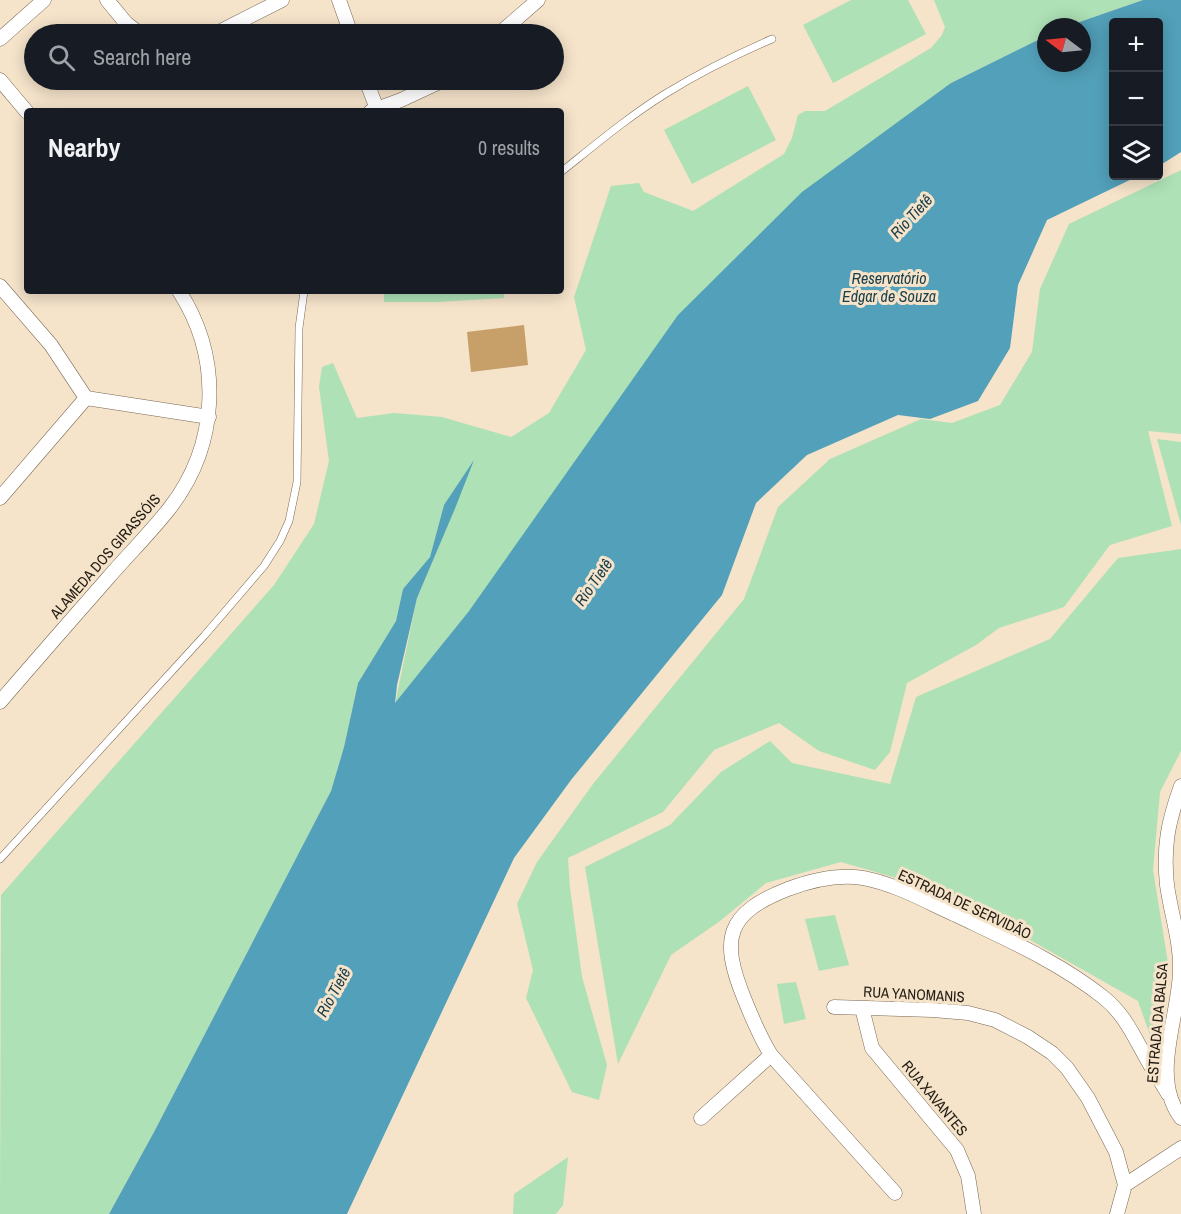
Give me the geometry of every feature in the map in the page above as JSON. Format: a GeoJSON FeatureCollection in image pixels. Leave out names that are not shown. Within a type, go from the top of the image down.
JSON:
{"type":"FeatureCollection","features":[{"type":"Feature","properties":{"kind":"street"},"geometry":{"type":"LineString","coordinates":[[0,39],[44,0]]}},
{"type":"Feature","properties":{"kind":"street"},"geometry":{"type":"LineString","coordinates":[[107,0],[127,24]]}},
{"type":"Feature","properties":{"kind":"street"},"geometry":{"type":"LineString","coordinates":[[235,24],[282,0]]}},
{"type":"Feature","properties":{"kind":"street"},"geometry":{"type":"LineString","coordinates":[[339,0],[347,24]]}},
{"type":"Feature","properties":{"kind":"street"},"geometry":{"type":"LineString","coordinates":[[510,24],[538,0]]}},
{"type":"Feature","properties":{"kind":"street"},"geometry":{"type":"LineString","coordinates":[[0,80],[24,108]]}},
{"type":"Feature","properties":{"kind":"street"},"geometry":{"type":"LineString","coordinates":[[369,90],[373,108]]}},
{"type":"Feature","properties":{"kind":"street"},"geometry":{"type":"LineString","coordinates":[[379,108],[423,90]]}},
{"type":"Feature","properties":{"kind":"street"},"geometry":{"type":"LineString","coordinates":[[2,291],[51,345],[86,398],[209,417]]}},
{"type":"Feature","properties":{"kind":"street","name":"ALAMEDA DOS GIRASSÓIS"},"geometry":{"type":"LineString","coordinates":[[0,702],[170,508],[197,460],[209,417],[208,371],[204,347],[196,322],[181,294]]}},
{"type":"Feature","properties":{"kind":"street"},"geometry":{"type":"LineString","coordinates":[[0,498],[86,398]]}},
{"type":"Feature","properties":{"kind":"street","name":"ESTRADA DA BALSA"},"geometry":{"type":"LineString","coordinates":[[1181,786],[1170,817],[1166,839],[1168,886],[1179,950],[1180,971],[1168,1053],[1168,1094],[1172,1107],[1181,1118]]}},
{"type":"Feature","properties":{"kind":"street","name":"ESTRADA DE SERVIDÃO"},"geometry":{"type":"LineString","coordinates":[[896,1193],[771,1055],[762,1040],[736,979],[730,956],[731,934],[742,918],[757,904],[803,884],[846,876],[879,882],[919,898],[1038,956],[1105,998],[1126,1020],[1168,1094]]}},
{"type":"Feature","properties":{"kind":"street","name":"RUA YANOMANIS"},"geometry":{"type":"LineString","coordinates":[[834,1007],[968,1013],[995,1020],[1028,1037],[1052,1053],[1068,1068],[1088,1098],[1113,1144],[1125,1185]]}},
{"type":"Feature","properties":{"kind":"street","name":"RUA XAVANTES"},"geometry":{"type":"LineString","coordinates":[[862,1008],[872,1048],[961,1157],[968,1176],[974,1214]]}},
{"type":"Feature","properties":{"kind":"street"},"geometry":{"type":"LineString","coordinates":[[701,1118],[771,1055]]}},
{"type":"Feature","properties":{"kind":"street"},"geometry":{"type":"LineString","coordinates":[[1117,1214],[1125,1185],[1181,1148]]}},
{"type":"Feature","properties":{"kind":"lane"},"geometry":{"type":"LineString","coordinates":[[564,170],[619,126],[664,95],[703,72],[772,39]]}},
{"type":"Feature","properties":{"kind":"lane"},"geometry":{"type":"LineString","coordinates":[[0,859],[204,636],[264,566],[280,541],[289,521],[297,483],[299,328],[304,294]]}},
{"type":"Feature","properties":{"kind":"green space"},"geometry":{"type":"Polygon","coordinates":[[[851,0],[908,0],[926,34],[833,83],[803,25],[851,0]]]}},
{"type":"Feature","properties":{"kind":"green space"},"geometry":{"type":"Polygon","coordinates":[[[934,0],[1143,0],[1091,18],[1037,18],[1037,40],[951,83],[469,611],[395,704],[417,598],[454,511],[444,505],[430,557],[403,589],[396,621],[358,683],[344,747],[331,791],[109,1214],[0,1214],[1,895],[274,585],[314,524],[329,461],[319,387],[322,367],[333,363],[357,418],[394,413],[442,417],[511,437],[549,413],[586,350],[574,297],[611,186],[639,183],[644,192],[693,211],[784,154],[792,138],[798,115],[805,111],[825,111],[931,48],[942,35],[945,27],[934,0]]]}},
{"type":"Feature","properties":{"kind":"green space"},"geometry":{"type":"Polygon","coordinates":[[[748,86],[776,140],[692,184],[664,130],[748,86]]]}},
{"type":"Feature","properties":{"kind":"green space"},"geometry":{"type":"Polygon","coordinates":[[[1181,170],[1181,434],[1148,431],[1172,526],[1110,545],[1064,607],[999,628],[976,645],[907,683],[890,752],[875,770],[819,751],[779,723],[714,750],[663,812],[568,858],[582,977],[607,1065],[599,1100],[572,1092],[526,998],[533,970],[517,904],[537,862],[593,784],[744,599],[778,507],[830,459],[921,419],[952,423],[1000,405],[1032,352],[1040,289],[1069,224],[1181,170]]]}},
{"type":"Feature","properties":{"kind":"green space"},"geometry":{"type":"Polygon","coordinates":[[[384,294],[504,294],[504,298],[384,302],[384,294]]]}},
{"type":"Feature","properties":{"kind":"green space"},"geometry":{"type":"Polygon","coordinates":[[[1157,439],[1181,442],[1181,525],[1157,439]]]}},
{"type":"Feature","properties":{"kind":"green space"},"geometry":{"type":"Polygon","coordinates":[[[1181,549],[1181,751],[1160,792],[1153,870],[1168,963],[1157,1055],[1138,1001],[945,892],[841,862],[766,883],[720,921],[671,955],[618,1064],[585,867],[670,825],[721,772],[770,741],[792,763],[890,784],[916,697],[1050,639],[1118,558],[1181,549]]]}},
{"type":"Feature","properties":{"kind":"green space"},"geometry":{"type":"Polygon","coordinates":[[[835,915],[849,965],[819,971],[805,919],[835,915]]]}},
{"type":"Feature","properties":{"kind":"green space"},"geometry":{"type":"Polygon","coordinates":[[[796,982],[806,1019],[784,1024],[777,984],[796,982]]]}},
{"type":"Feature","properties":{"kind":"green space"},"geometry":{"type":"Polygon","coordinates":[[[568,1157],[563,1205],[556,1214],[513,1214],[514,1194],[568,1157]]]}},
{"type":"Feature","properties":{"kind":"water","name":"Reservatório Edgar de Souza"},"geometry":{"type":"Polygon","coordinates":[[[1143,0],[1181,0],[1181,152],[1163,163],[1163,18],[1109,18],[1109,180],[1130,180],[1047,220],[1018,285],[1010,348],[978,401],[930,419],[898,415],[807,455],[756,503],[722,595],[571,780],[514,858],[347,1214],[109,1214],[331,791],[344,747],[358,683],[396,621],[403,589],[430,557],[444,505],[474,460],[417,598],[395,703],[469,611],[678,315],[802,192],[951,83],[1037,40],[1037,72],[1091,72],[1091,18],[1143,0]]]}},
{"type":"Feature","properties":{"kind":"building"},"geometry":{"type":"Polygon","coordinates":[[[524,325],[528,365],[471,372],[467,332],[524,325]]]}},
{"type":"Feature","properties":{"kind":"water label","name":"Rio Tietê"},"geometry":{"type":"Point","coordinates":[911,216]}},
{"type":"Feature","properties":{"kind":"water label","name":"Rio Tietê"},"geometry":{"type":"Point","coordinates":[593,582]}},
{"type":"Feature","properties":{"kind":"water label","name":"Rio Tietê"},"geometry":{"type":"Point","coordinates":[333,992]}}]}
